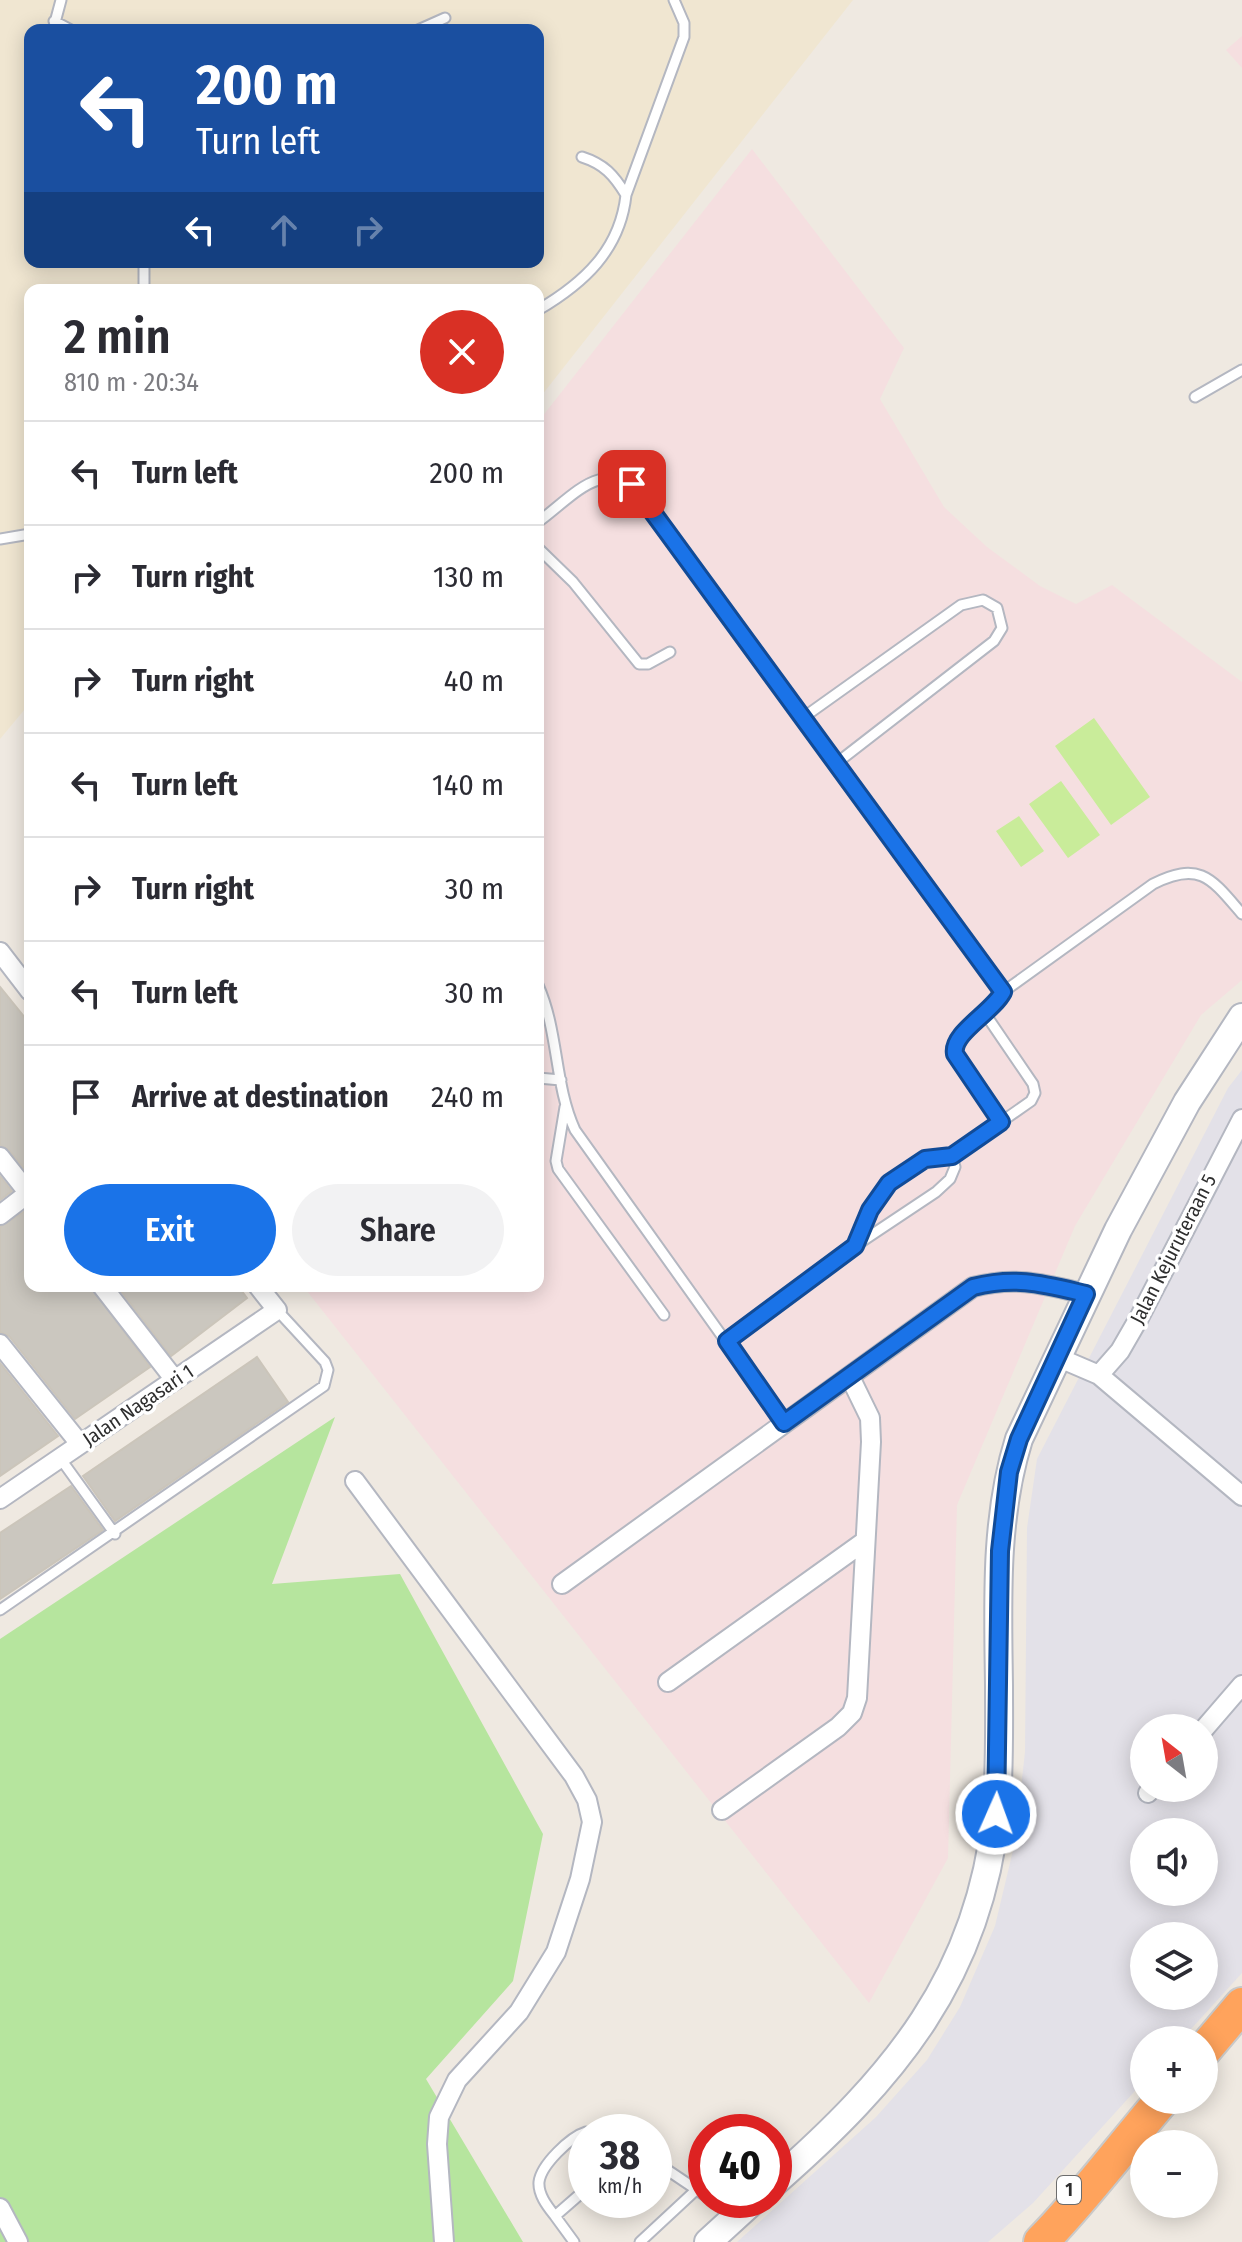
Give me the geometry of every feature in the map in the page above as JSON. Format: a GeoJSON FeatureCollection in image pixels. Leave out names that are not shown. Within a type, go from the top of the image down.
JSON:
{"type":"FeatureCollection","features":[{"type":"Feature","properties":{"kind":"highway"},"geometry":{"type":"LineString","coordinates":[[1218,2033],[1242,2005]]}},
{"type":"Feature","properties":{"kind":"highway","name":"1"},"geometry":{"type":"LineString","coordinates":[[1041,2242],[1109,2168],[1150,2114]]}},
{"type":"Feature","properties":{"kind":"highway","name":"1"},"geometry":{"type":"LineString","coordinates":[[1017,2242],[1085,2175],[1125,2143]]}},
{"type":"Feature","properties":{"kind":"street"},"geometry":{"type":"LineString","coordinates":[[0,952],[24,983]]}},
{"type":"Feature","properties":{"kind":"street"},"geometry":{"type":"LineString","coordinates":[[792,2166],[850,2111],[899,2057],[946,1986],[976,1914],[996,1814],[999,1598],[1005,1495],[1019,1439],[1086,1294],[1187,1102],[1242,1017]]}},
{"type":"Feature","properties":{"kind":"street","name":"Jalan Kejuruteraan 5"},"geometry":{"type":"LineString","coordinates":[[1099,1375],[1120,1351],[1139,1318],[1242,1119]]}},
{"type":"Feature","properties":{"kind":"street"},"geometry":{"type":"LineString","coordinates":[[0,1157],[24,1186]]}},
{"type":"Feature","properties":{"kind":"street"},"geometry":{"type":"LineString","coordinates":[[0,1215],[24,1197]]}},
{"type":"Feature","properties":{"kind":"street"},"geometry":{"type":"LineString","coordinates":[[562,1584],[973,1287],[1003,1279],[1037,1282],[1086,1294]]}},
{"type":"Feature","properties":{"kind":"street"},"geometry":{"type":"LineString","coordinates":[[107,1292],[175,1380]]}},
{"type":"Feature","properties":{"kind":"street"},"geometry":{"type":"LineString","coordinates":[[263,1292],[277,1310]]}},
{"type":"Feature","properties":{"kind":"street","name":"Jalan Nagasari 1"},"geometry":{"type":"LineString","coordinates":[[0,1499],[277,1310]]}},
{"type":"Feature","properties":{"kind":"street"},"geometry":{"type":"LineString","coordinates":[[0,1344],[80,1444]]}},
{"type":"Feature","properties":{"kind":"street"},"geometry":{"type":"LineString","coordinates":[[1057,1357],[1099,1375],[1242,1496]]}},
{"type":"Feature","properties":{"kind":"street"},"geometry":{"type":"LineString","coordinates":[[722,1810],[821,1741],[852,1713],[860,1684],[865,1541],[871,1473],[870,1418],[850,1377]]}},
{"type":"Feature","properties":{"kind":"street"},"geometry":{"type":"LineString","coordinates":[[355,1481],[574,1776],[587,1800],[592,1822],[569,1913],[541,1982],[519,2012],[457,2080],[439,2117],[437,2144],[444,2242]]}},
{"type":"Feature","properties":{"kind":"street"},"geometry":{"type":"LineString","coordinates":[[668,1682],[865,1541]]}},
{"type":"Feature","properties":{"kind":"street"},"geometry":{"type":"LineString","coordinates":[[1217,1714],[1242,1685]]}},
{"type":"Feature","properties":{"kind":"street"},"geometry":{"type":"LineString","coordinates":[[0,2208],[18,2242]]}},
{"type":"Feature","properties":{"kind":"street"},"geometry":{"type":"LineString","coordinates":[[708,2242],[734,2218]]}},
{"type":"Feature","properties":{"kind":"lane"},"geometry":{"type":"LineString","coordinates":[[55,24],[61,0]]}},
{"type":"Feature","properties":{"kind":"lane"},"geometry":{"type":"LineString","coordinates":[[544,306],[590,273],[610,245],[623,218],[626,195],[684,37],[684,23],[674,0]]}},
{"type":"Feature","properties":{"kind":"lane"},"geometry":{"type":"LineString","coordinates":[[432,24],[445,18]]}},
{"type":"Feature","properties":{"kind":"lane"},"geometry":{"type":"LineString","coordinates":[[582,157],[599,163],[615,176],[626,195]]}},
{"type":"Feature","properties":{"kind":"lane"},"geometry":{"type":"LineString","coordinates":[[1195,397],[1242,370]]}},
{"type":"Feature","properties":{"kind":"lane"},"geometry":{"type":"LineString","coordinates":[[544,517],[591,482],[605,476],[621,477],[632,484],[838,762],[1003,992]]}},
{"type":"Feature","properties":{"kind":"lane"},"geometry":{"type":"LineString","coordinates":[[0,539],[24,535]]}},
{"type":"Feature","properties":{"kind":"lane"},"geometry":{"type":"LineString","coordinates":[[544,554],[573,582],[639,664],[648,664],[670,652]]}},
{"type":"Feature","properties":{"kind":"lane"},"geometry":{"type":"LineString","coordinates":[[804,717],[961,605],[983,600],[997,608],[1002,628],[994,641],[838,762]]}},
{"type":"Feature","properties":{"kind":"lane"},"geometry":{"type":"LineString","coordinates":[[1001,1122],[955,1054],[953,1045],[957,1037],[986,1015],[1003,992],[1153,884],[1173,874],[1203,875],[1216,884],[1242,914]]}},
{"type":"Feature","properties":{"kind":"lane"},"geometry":{"type":"LineString","coordinates":[[544,1002],[552,1024],[565,1107],[556,1161],[558,1169],[664,1315]]}},
{"type":"Feature","properties":{"kind":"lane"},"geometry":{"type":"LineString","coordinates":[[855,1246],[870,1210],[889,1183],[925,1159],[952,1156],[1031,1101],[1035,1093],[1033,1084],[986,1015]]}},
{"type":"Feature","properties":{"kind":"lane"},"geometry":{"type":"LineString","coordinates":[[544,1079],[561,1080]]}},
{"type":"Feature","properties":{"kind":"lane"},"geometry":{"type":"LineString","coordinates":[[565,1107],[587,1149],[784,1423]]}},
{"type":"Feature","properties":{"kind":"lane"},"geometry":{"type":"LineString","coordinates":[[727,1341],[950,1179],[955,1167],[952,1156]]}},
{"type":"Feature","properties":{"kind":"lane"},"geometry":{"type":"LineString","coordinates":[[0,1610],[115,1534],[324,1386],[328,1370],[325,1362],[277,1310]]}},
{"type":"Feature","properties":{"kind":"lane"},"geometry":{"type":"LineString","coordinates":[[60,1458],[115,1534]]}},
{"type":"Feature","properties":{"kind":"lane"},"geometry":{"type":"LineString","coordinates":[[568,2147],[555,2157],[539,2182],[547,2205],[574,2242]]}},
{"type":"Feature","properties":{"kind":"lane"},"geometry":{"type":"LineString","coordinates":[[640,2242],[688,2197]]}},
{"type":"Feature","properties":{"kind":"lane"},"geometry":{"type":"LineString","coordinates":[[555,2216],[568,2205]]}},
{"type":"Feature","properties":{"kind":"shaded area"},"geometry":{"type":"Polygon","coordinates":[[[0,0],[853,0],[544,392],[544,284],[24,284],[24,710],[0,739],[0,0]]]}},
{"type":"Feature","properties":{"kind":"shaded area"},"geometry":{"type":"Polygon","coordinates":[[[1242,36],[1242,68],[1226,50],[1242,36]]]}},
{"type":"Feature","properties":{"kind":"shaded area"},"geometry":{"type":"Polygon","coordinates":[[[752,149],[904,348],[880,399],[944,507],[987,547],[1040,586],[1076,604],[1112,585],[1242,682],[1242,980],[1201,1015],[1075,1226],[957,1505],[948,1858],[869,2003],[308,1292],[544,1292],[544,414],[752,149]]]}},
{"type":"Feature","properties":{"kind":"shaded area"},"geometry":{"type":"Polygon","coordinates":[[[1242,1070],[1242,1973],[1218,1999],[1218,1922],[1130,1922],[1130,2010],[1208,2010],[1194,2026],[1130,2026],[1130,2096],[1033,2203],[988,2242],[737,2242],[764,2218],[792,2218],[792,2193],[876,2117],[927,2060],[960,2007],[995,1926],[1015,1842],[1025,1752],[1027,1528],[1037,1459],[1228,1088],[1242,1070]]]}},
{"type":"Feature","properties":{"kind":"green space"},"geometry":{"type":"Polygon","coordinates":[[[1094,718],[1150,797],[1111,825],[1055,746],[1094,718]]]}},
{"type":"Feature","properties":{"kind":"green space"},"geometry":{"type":"Polygon","coordinates":[[[1061,781],[1100,835],[1068,858],[1029,804],[1061,781]]]}},
{"type":"Feature","properties":{"kind":"green space"},"geometry":{"type":"Polygon","coordinates":[[[1019,816],[1044,851],[1021,867],[996,831],[1019,816]]]}},
{"type":"Feature","properties":{"kind":"green space"},"geometry":{"type":"Polygon","coordinates":[[[335,1417],[272,1584],[400,1574],[543,1834],[513,1981],[426,2079],[523,2242],[0,2242],[0,1639],[335,1417]]]}},
{"type":"Feature","properties":{"kind":"building"},"geometry":{"type":"Polygon","coordinates":[[[0,987],[24,1017],[24,1169],[9,1150],[0,1145],[0,987]]]}},
{"type":"Feature","properties":{"kind":"building"},"geometry":{"type":"Polygon","coordinates":[[[0,1176],[12,1191],[0,1200],[0,1176]]]}},
{"type":"Feature","properties":{"kind":"building"},"geometry":{"type":"Polygon","coordinates":[[[24,1212],[24,1292],[94,1292],[150,1367],[75,1419],[9,1336],[0,1332],[0,1227],[24,1212]]]}},
{"type":"Feature","properties":{"kind":"building"},"geometry":{"type":"Polygon","coordinates":[[[122,1292],[242,1292],[247,1298],[171,1356],[122,1292]]]}},
{"type":"Feature","properties":{"kind":"building"},"geometry":{"type":"Polygon","coordinates":[[[257,1357],[288,1402],[115,1521],[83,1476],[257,1357]]]}},
{"type":"Feature","properties":{"kind":"building"},"geometry":{"type":"Polygon","coordinates":[[[0,1363],[58,1436],[0,1476],[0,1363]]]}},
{"type":"Feature","properties":{"kind":"building"},"geometry":{"type":"Polygon","coordinates":[[[71,1486],[103,1530],[0,1599],[0,1533],[71,1486]]]}},
{"type":"Feature","properties":{"kind":"route"},"geometry":{"type":"LineString","coordinates":[[632,484],[644,496],[880,819],[1003,992],[986,1015],[957,1037],[953,1045],[955,1054],[1001,1122],[952,1156],[925,1159],[889,1183],[870,1210],[855,1246],[727,1341],[784,1423],[973,1287],[1003,1279],[1037,1282],[1086,1294],[1019,1439],[1009,1472],[1000,1551],[996,1814]]}}]}
